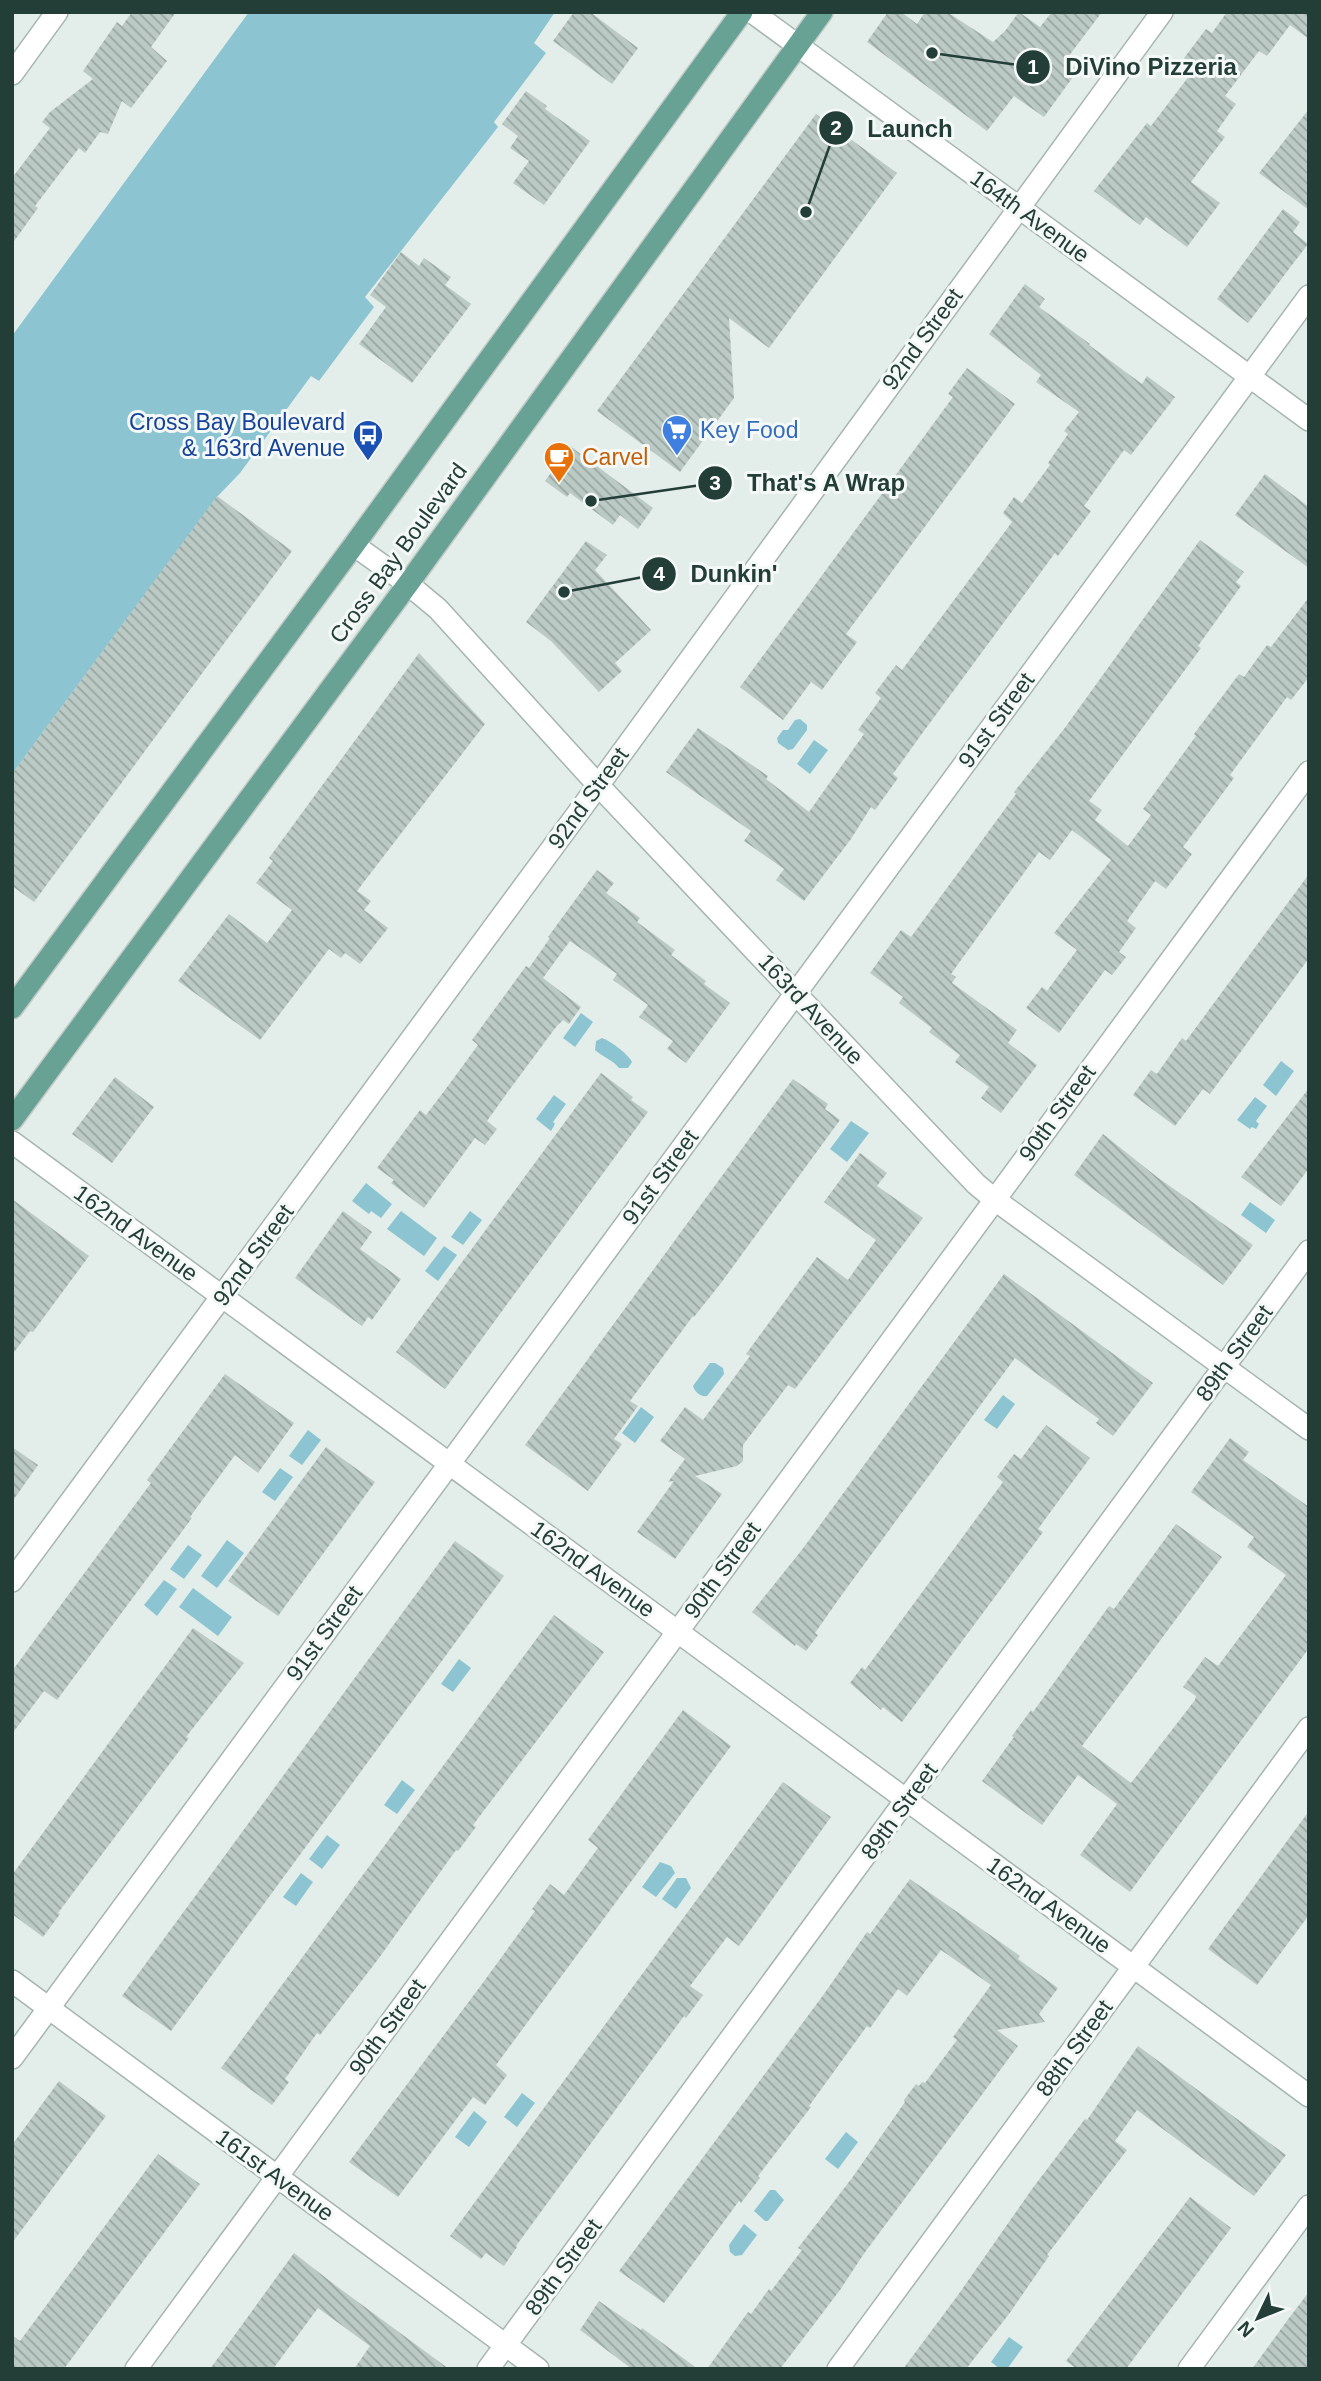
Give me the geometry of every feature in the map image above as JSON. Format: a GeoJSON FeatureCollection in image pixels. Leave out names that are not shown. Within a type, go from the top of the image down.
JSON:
{"type":"FeatureCollection","features":[{"type":"Feature","properties":{"kind":"main road","name":"Cross Bay Boulevard"},"geometry":{"type":"LineString","coordinates":[[12,1008],[354,545],[742,12]]}},
{"type":"Feature","properties":{"kind":"main road","name":"Cross Bay Boulevard"},"geometry":{"type":"LineString","coordinates":[[12,1120],[408,584],[821,12]]}},
{"type":"Feature","properties":{"kind":"street"},"geometry":{"type":"LineString","coordinates":[[12,74],[57,12]]}},
{"type":"Feature","properties":{"kind":"street","name":"164th Avenue"},"geometry":{"type":"LineString","coordinates":[[752,12],[1309,420]]}},
{"type":"Feature","properties":{"kind":"street","name":"92nd Street"},"geometry":{"type":"LineString","coordinates":[[12,1581],[1163,12]]}},
{"type":"Feature","properties":{"kind":"street","name":"91st Street"},"geometry":{"type":"LineString","coordinates":[[12,2058],[1309,296]]}},
{"type":"Feature","properties":{"kind":"street","name":"163rd Avenue"},"geometry":{"type":"LineString","coordinates":[[354,545],[408,584],[438,610],[598,785],[968,1176],[994,1199],[1309,1429]]}},
{"type":"Feature","properties":{"kind":"street","name":"90th Street"},"geometry":{"type":"LineString","coordinates":[[136,2369],[1309,772]]}},
{"type":"Feature","properties":{"kind":"street","name":"162nd Avenue"},"geometry":{"type":"LineString","coordinates":[[12,1142],[1309,2096]]}},
{"type":"Feature","properties":{"kind":"street","name":"89th Street"},"geometry":{"type":"LineString","coordinates":[[488,2369],[1309,1251]]}},
{"type":"Feature","properties":{"kind":"street","name":"88th Street"},"geometry":{"type":"LineString","coordinates":[[838,2369],[1309,1728]]}},
{"type":"Feature","properties":{"kind":"street","name":"161st Avenue"},"geometry":{"type":"LineString","coordinates":[[12,1981],[538,2369]]}},
{"type":"Feature","properties":{"kind":"street"},"geometry":{"type":"LineString","coordinates":[[1189,2369],[1309,2206]]}},
{"type":"Feature","properties":{"kind":"water"},"geometry":{"type":"Polygon","coordinates":[[[249,12],[555,12],[534,43],[546,53],[494,122],[498,127],[365,297],[374,307],[319,381],[311,376],[240,473],[216,498],[12,774],[12,336],[249,12]]]}},
{"type":"Feature","properties":{"kind":"water"},"geometry":{"type":"Polygon","coordinates":[[[800,719],[807,725],[807,730],[793,749],[788,750],[778,743],[777,738],[783,730],[788,730],[795,720],[800,719]]]}},
{"type":"Feature","properties":{"kind":"water"},"geometry":{"type":"Polygon","coordinates":[[[814,740],[828,750],[810,774],[797,764],[814,740]]]}},
{"type":"Feature","properties":{"kind":"water"},"geometry":{"type":"Polygon","coordinates":[[[581,1013],[593,1022],[575,1047],[563,1038],[581,1013]]]}},
{"type":"Feature","properties":{"kind":"water"},"geometry":{"type":"Polygon","coordinates":[[[602,1038],[627,1056],[632,1062],[628,1068],[619,1068],[595,1050],[596,1041],[602,1038]]]}},
{"type":"Feature","properties":{"kind":"water"},"geometry":{"type":"Polygon","coordinates":[[[1281,1061],[1294,1071],[1276,1096],[1263,1085],[1281,1061]]]}},
{"type":"Feature","properties":{"kind":"water"},"geometry":{"type":"Polygon","coordinates":[[[554,1095],[566,1104],[553,1122],[555,1124],[551,1131],[536,1119],[554,1095]]]}},
{"type":"Feature","properties":{"kind":"water"},"geometry":{"type":"Polygon","coordinates":[[[1255,1097],[1267,1106],[1256,1121],[1259,1124],[1256,1129],[1250,1129],[1237,1120],[1255,1097]]]}},
{"type":"Feature","properties":{"kind":"water"},"geometry":{"type":"Polygon","coordinates":[[[851,1121],[869,1133],[847,1162],[830,1149],[851,1121]]]}},
{"type":"Feature","properties":{"kind":"water"},"geometry":{"type":"Polygon","coordinates":[[[366,1183],[392,1204],[381,1218],[371,1211],[369,1214],[352,1201],[366,1183]]]}},
{"type":"Feature","properties":{"kind":"water"},"geometry":{"type":"Polygon","coordinates":[[[1250,1202],[1275,1220],[1266,1233],[1241,1215],[1250,1202]]]}},
{"type":"Feature","properties":{"kind":"water"},"geometry":{"type":"Polygon","coordinates":[[[401,1211],[437,1238],[424,1256],[387,1229],[401,1211]]]}},
{"type":"Feature","properties":{"kind":"water"},"geometry":{"type":"Polygon","coordinates":[[[470,1211],[482,1220],[463,1245],[451,1237],[470,1211]]]}},
{"type":"Feature","properties":{"kind":"water"},"geometry":{"type":"Polygon","coordinates":[[[444,1246],[457,1255],[438,1281],[425,1271],[444,1246]]]}},
{"type":"Feature","properties":{"kind":"water"},"geometry":{"type":"Polygon","coordinates":[[[710,1363],[723,1368],[724,1374],[707,1396],[702,1396],[693,1386],[710,1363]]]}},
{"type":"Feature","properties":{"kind":"water"},"geometry":{"type":"Polygon","coordinates":[[[1003,1395],[1015,1404],[997,1429],[984,1420],[1003,1395]]]}},
{"type":"Feature","properties":{"kind":"water"},"geometry":{"type":"Polygon","coordinates":[[[641,1407],[654,1417],[635,1443],[622,1433],[641,1407]]]}},
{"type":"Feature","properties":{"kind":"water"},"geometry":{"type":"Polygon","coordinates":[[[308,1430],[321,1440],[302,1465],[289,1456],[308,1430]]]}},
{"type":"Feature","properties":{"kind":"water"},"geometry":{"type":"Polygon","coordinates":[[[280,1468],[293,1477],[275,1501],[262,1492],[280,1468]]]}},
{"type":"Feature","properties":{"kind":"water"},"geometry":{"type":"Polygon","coordinates":[[[227,1540],[244,1553],[217,1588],[201,1576],[227,1540]]]}},
{"type":"Feature","properties":{"kind":"water"},"geometry":{"type":"Polygon","coordinates":[[[188,1545],[202,1555],[184,1579],[170,1569],[188,1545]]]}},
{"type":"Feature","properties":{"kind":"water"},"geometry":{"type":"Polygon","coordinates":[[[164,1580],[177,1589],[157,1616],[144,1605],[164,1580]]]}},
{"type":"Feature","properties":{"kind":"water"},"geometry":{"type":"Polygon","coordinates":[[[193,1588],[232,1617],[218,1636],[179,1607],[193,1588]]]}},
{"type":"Feature","properties":{"kind":"water"},"geometry":{"type":"Polygon","coordinates":[[[459,1659],[471,1668],[453,1692],[441,1684],[459,1659]]]}},
{"type":"Feature","properties":{"kind":"water"},"geometry":{"type":"Polygon","coordinates":[[[402,1780],[415,1790],[397,1814],[384,1805],[402,1780]]]}},
{"type":"Feature","properties":{"kind":"water"},"geometry":{"type":"Polygon","coordinates":[[[327,1835],[340,1845],[322,1869],[309,1859],[327,1835]]]}},
{"type":"Feature","properties":{"kind":"water"},"geometry":{"type":"Polygon","coordinates":[[[660,1862],[671,1866],[675,1873],[656,1897],[642,1887],[660,1862]]]}},
{"type":"Feature","properties":{"kind":"water"},"geometry":{"type":"Polygon","coordinates":[[[301,1873],[313,1882],[296,1906],[283,1897],[301,1873]]]}},
{"type":"Feature","properties":{"kind":"water"},"geometry":{"type":"Polygon","coordinates":[[[677,1878],[686,1878],[691,1888],[676,1909],[662,1899],[677,1878]]]}},
{"type":"Feature","properties":{"kind":"water"},"geometry":{"type":"Polygon","coordinates":[[[522,2093],[535,2103],[517,2127],[504,2117],[522,2093]]]}},
{"type":"Feature","properties":{"kind":"water"},"geometry":{"type":"Polygon","coordinates":[[[474,2111],[487,2122],[469,2147],[455,2137],[474,2111]]]}},
{"type":"Feature","properties":{"kind":"water"},"geometry":{"type":"Polygon","coordinates":[[[846,2132],[858,2142],[838,2169],[825,2159],[846,2132]]]}},
{"type":"Feature","properties":{"kind":"water"},"geometry":{"type":"Polygon","coordinates":[[[770,2190],[775,2190],[784,2200],[768,2221],[765,2221],[754,2211],[770,2190]]]}},
{"type":"Feature","properties":{"kind":"water"},"geometry":{"type":"Polygon","coordinates":[[[744,2224],[757,2235],[742,2255],[735,2256],[730,2252],[729,2245],[744,2224]]]}},
{"type":"Feature","properties":{"kind":"water"},"geometry":{"type":"Polygon","coordinates":[[[1009,2337],[1023,2347],[1007,2369],[1000,2369],[991,2362],[1009,2337]]]}},
{"type":"Feature","properties":{"kind":"building"},"geometry":{"type":"Polygon","coordinates":[[[132,12],[176,12],[151,47],[167,61],[131,108],[122,101],[108,134],[100,132],[85,153],[79,148],[35,206],[38,208],[12,244],[12,178],[50,128],[42,122],[50,112],[93,79],[83,71],[117,22],[122,26],[132,12]]]}},
{"type":"Feature","properties":{"kind":"building"},"geometry":{"type":"Polygon","coordinates":[[[574,12],[590,12],[638,48],[612,84],[553,41],[574,12]]]}},
{"type":"Feature","properties":{"kind":"building"},"geometry":{"type":"Polygon","coordinates":[[[888,12],[901,12],[917,24],[925,12],[947,12],[993,42],[1019,12],[1040,27],[1052,12],[1102,12],[1065,61],[1078,70],[1044,117],[1014,96],[987,131],[867,42],[888,12]]]}},
{"type":"Feature","properties":{"kind":"building"},"geometry":{"type":"Polygon","coordinates":[[[1227,12],[1309,12],[1309,39],[1290,25],[1267,56],[1259,51],[1225,96],[1236,104],[1217,131],[1225,137],[1191,182],[1220,203],[1187,247],[1146,217],[1140,225],[1094,191],[1147,123],[1151,126],[1196,67],[1184,58],[1206,29],[1212,33],[1227,12]]]}},
{"type":"Feature","properties":{"kind":"building"},"geometry":{"type":"Polygon","coordinates":[[[526,91],[547,106],[545,109],[590,141],[544,205],[513,183],[529,161],[510,148],[518,136],[502,124],[526,91]]]}},
{"type":"Feature","properties":{"kind":"building"},"geometry":{"type":"Polygon","coordinates":[[[1309,109],[1309,210],[1259,173],[1309,109]]]}},
{"type":"Feature","properties":{"kind":"building"},"geometry":{"type":"Polygon","coordinates":[[[816,114],[897,173],[769,348],[729,318],[734,398],[680,472],[597,411],[816,114]]]}},
{"type":"Feature","properties":{"kind":"building"},"geometry":{"type":"Polygon","coordinates":[[[1283,209],[1300,222],[1293,232],[1308,244],[1248,323],[1217,299],[1283,209]]]}},
{"type":"Feature","properties":{"kind":"building"},"geometry":{"type":"Polygon","coordinates":[[[401,252],[419,266],[424,258],[451,277],[445,285],[471,304],[412,383],[359,344],[386,307],[370,295],[401,252]]]}},
{"type":"Feature","properties":{"kind":"building"},"geometry":{"type":"Polygon","coordinates":[[[1025,284],[1045,299],[1039,307],[1089,345],[1142,384],[1147,376],[1175,397],[1131,455],[1124,450],[1084,506],[1091,511],[1058,556],[1055,553],[921,735],[893,774],[898,778],[875,810],[871,807],[851,839],[804,901],[776,880],[784,869],[744,841],[751,831],[666,772],[698,728],[768,776],[766,779],[809,812],[864,734],[858,730],[881,698],[875,693],[896,665],[902,670],[1012,522],[1003,513],[1014,497],[1022,503],[1050,465],[1048,463],[1068,434],[1064,431],[1079,412],[1036,382],[1041,375],[989,334],[1025,284]]]}},
{"type":"Feature","properties":{"kind":"building"},"geometry":{"type":"Polygon","coordinates":[[[967,368],[1015,404],[846,634],[857,642],[822,690],[811,682],[783,720],[740,687],[953,397],[948,394],[967,368]]]}},
{"type":"Feature","properties":{"kind":"building"},"geometry":{"type":"Polygon","coordinates":[[[570,446],[653,508],[638,529],[620,515],[613,525],[570,493],[567,497],[545,481],[570,446]]]}},
{"type":"Feature","properties":{"kind":"building"},"geometry":{"type":"Polygon","coordinates":[[[1265,474],[1309,507],[1309,568],[1235,515],[1265,474]]]}},
{"type":"Feature","properties":{"kind":"building"},"geometry":{"type":"Polygon","coordinates":[[[217,496],[292,551],[34,902],[12,886],[12,774],[217,496]]]}},
{"type":"Feature","properties":{"kind":"building"},"geometry":{"type":"Polygon","coordinates":[[[1200,540],[1244,572],[1236,582],[1241,586],[1198,646],[1201,648],[1089,801],[1102,810],[1095,820],[1128,846],[1151,815],[1143,809],[1196,736],[1194,734],[1239,674],[1244,677],[1267,645],[1271,647],[1309,597],[1309,677],[1291,700],[1287,697],[1230,775],[1234,778],[1183,847],[1192,854],[1166,889],[1155,881],[1127,921],[1136,928],[1119,952],[1126,957],[1112,975],[1105,970],[1059,1033],[1026,1008],[1042,987],[1047,991],[1077,950],[1054,933],[1111,860],[1072,830],[1050,860],[1039,852],[951,974],[956,977],[952,983],[1017,1030],[1008,1043],[1037,1065],[1001,1113],[981,1098],[989,1087],[955,1062],[960,1055],[929,1032],[932,1028],[899,1003],[903,997],[870,973],[901,930],[911,937],[1200,540]]]}},
{"type":"Feature","properties":{"kind":"building"},"geometry":{"type":"Polygon","coordinates":[[[586,541],[607,555],[595,570],[651,630],[615,663],[622,671],[599,692],[551,641],[526,622],[586,541]]]}},
{"type":"Feature","properties":{"kind":"building"},"geometry":{"type":"Polygon","coordinates":[[[419,653],[485,724],[357,891],[371,901],[364,910],[388,928],[360,964],[345,953],[341,958],[329,949],[260,1040],[178,981],[229,914],[267,943],[292,910],[256,883],[273,861],[269,858],[419,653]]]}},
{"type":"Feature","properties":{"kind":"building"},"geometry":{"type":"Polygon","coordinates":[[[597,870],[614,883],[606,893],[640,918],[637,922],[675,950],[671,955],[730,1003],[686,1063],[667,1049],[673,1041],[639,1017],[648,1005],[613,980],[617,974],[570,941],[543,978],[581,1007],[569,1024],[563,1020],[556,1027],[487,1121],[497,1129],[485,1145],[475,1138],[424,1208],[391,1183],[394,1180],[377,1168],[420,1110],[426,1115],[445,1090],[478,1045],[472,1040],[526,966],[529,968],[597,870]]]}},
{"type":"Feature","properties":{"kind":"building"},"geometry":{"type":"Polygon","coordinates":[[[1309,874],[1309,958],[1210,1094],[1203,1089],[1175,1126],[1133,1095],[1151,1070],[1157,1074],[1182,1038],[1186,1041],[1309,874]]]}},
{"type":"Feature","properties":{"kind":"building"},"geometry":{"type":"Polygon","coordinates":[[[601,1073],[648,1112],[445,1389],[396,1352],[601,1073]]]}},
{"type":"Feature","properties":{"kind":"building"},"geometry":{"type":"Polygon","coordinates":[[[115,1077],[154,1107],[112,1163],[72,1134],[115,1077]]]}},
{"type":"Feature","properties":{"kind":"building"},"geometry":{"type":"Polygon","coordinates":[[[793,1079],[828,1104],[825,1109],[840,1120],[721,1283],[630,1401],[638,1406],[614,1439],[622,1444],[588,1491],[525,1445],[793,1079]]]}},
{"type":"Feature","properties":{"kind":"building"},"geometry":{"type":"Polygon","coordinates":[[[1309,1088],[1309,1168],[1281,1206],[1241,1177],[1309,1088]]]}},
{"type":"Feature","properties":{"kind":"building"},"geometry":{"type":"Polygon","coordinates":[[[1103,1134],[1157,1177],[1253,1245],[1223,1285],[1074,1175],[1103,1134]]]}},
{"type":"Feature","properties":{"kind":"building"},"geometry":{"type":"Polygon","coordinates":[[[860,1153],[887,1173],[877,1186],[923,1218],[795,1389],[788,1385],[743,1445],[743,1461],[737,1466],[695,1476],[722,1494],[675,1559],[637,1532],[674,1481],[668,1482],[685,1459],[660,1441],[685,1407],[703,1420],[750,1356],[746,1354],[817,1257],[848,1280],[876,1240],[824,1202],[860,1153]]]}},
{"type":"Feature","properties":{"kind":"building"},"geometry":{"type":"Polygon","coordinates":[[[12,1199],[89,1256],[33,1332],[30,1331],[12,1355],[12,1199]]]}},
{"type":"Feature","properties":{"kind":"building"},"geometry":{"type":"Polygon","coordinates":[[[343,1211],[372,1232],[360,1249],[401,1279],[372,1320],[368,1317],[362,1326],[295,1278],[343,1211]]]}},
{"type":"Feature","properties":{"kind":"building"},"geometry":{"type":"Polygon","coordinates":[[[1004,1274],[1153,1383],[1113,1436],[1096,1423],[1099,1419],[1015,1358],[841,1596],[806,1651],[796,1644],[795,1646],[752,1612],[801,1551],[1004,1274]]]}},
{"type":"Feature","properties":{"kind":"building"},"geometry":{"type":"Polygon","coordinates":[[[225,1374],[294,1423],[258,1473],[235,1455],[190,1517],[192,1518],[57,1700],[44,1691],[12,1734],[12,1671],[151,1483],[147,1480],[225,1374]]]}},
{"type":"Feature","properties":{"kind":"building"},"geometry":{"type":"Polygon","coordinates":[[[1046,1425],[1090,1458],[1038,1529],[1043,1532],[902,1722],[883,1707],[881,1710],[850,1683],[862,1667],[865,1670],[1003,1482],[997,1477],[1014,1454],[1021,1459],[1046,1425]]]}},
{"type":"Feature","properties":{"kind":"building"},"geometry":{"type":"Polygon","coordinates":[[[1230,1438],[1249,1452],[1243,1460],[1309,1507],[1309,1648],[1130,1892],[1080,1855],[1117,1804],[1078,1775],[1042,1825],[982,1781],[1014,1737],[1012,1736],[1031,1710],[1033,1712],[1109,1606],[1114,1609],[1176,1524],[1222,1557],[1082,1746],[1131,1783],[1195,1700],[1196,1696],[1183,1687],[1205,1657],[1218,1666],[1286,1575],[1247,1547],[1254,1537],[1191,1492],[1230,1438]]]}},
{"type":"Feature","properties":{"kind":"building"},"geometry":{"type":"Polygon","coordinates":[[[12,1447],[38,1465],[12,1502],[12,1447]]]}},
{"type":"Feature","properties":{"kind":"building"},"geometry":{"type":"Polygon","coordinates":[[[326,1447],[375,1482],[278,1616],[228,1581],[326,1447]]]}},
{"type":"Feature","properties":{"kind":"building"},"geometry":{"type":"Polygon","coordinates":[[[455,1541],[504,1576],[171,2031],[122,1996],[455,1541]]]}},
{"type":"Feature","properties":{"kind":"building"},"geometry":{"type":"Polygon","coordinates":[[[554,1615],[604,1652],[473,1825],[476,1827],[458,1851],[456,1850],[379,1958],[320,2035],[317,2033],[285,2079],[289,2082],[272,2105],[221,2068],[554,1615]]]}},
{"type":"Feature","properties":{"kind":"building"},"geometry":{"type":"Polygon","coordinates":[[[193,1628],[244,1663],[186,1737],[189,1738],[58,1913],[60,1914],[43,1937],[12,1914],[12,1875],[193,1628]]]}},
{"type":"Feature","properties":{"kind":"building"},"geometry":{"type":"Polygon","coordinates":[[[683,1710],[731,1746],[496,2065],[507,2075],[485,2105],[473,2097],[398,2197],[349,2162],[535,1911],[532,1909],[550,1884],[564,1895],[598,1848],[588,1840],[683,1710]]]}},
{"type":"Feature","properties":{"kind":"building"},"geometry":{"type":"Polygon","coordinates":[[[783,1782],[831,1817],[739,1946],[727,1937],[690,1986],[703,1995],[686,2018],[684,2016],[504,2266],[486,2253],[481,2259],[450,2236],[783,1782]]]}},
{"type":"Feature","properties":{"kind":"building"},"geometry":{"type":"Polygon","coordinates":[[[1309,1811],[1309,1915],[1257,1985],[1208,1949],[1309,1811]]]}},
{"type":"Feature","properties":{"kind":"building"},"geometry":{"type":"Polygon","coordinates":[[[910,1879],[1020,1956],[1018,1959],[1058,1988],[1039,2014],[1045,2022],[997,2030],[1018,2046],[780,2369],[707,2369],[748,2312],[751,2314],[802,2250],[798,2248],[852,2178],[916,2084],[919,2086],[922,2082],[925,2083],[957,2040],[953,2037],[991,1985],[941,1950],[907,1996],[898,1989],[870,2028],[867,2026],[809,2106],[811,2107],[758,2176],[760,2178],[741,2203],[739,2201],[664,2303],[619,2271],[867,1932],[870,1934],[910,1879]]]}},
{"type":"Feature","properties":{"kind":"building"},"geometry":{"type":"Polygon","coordinates":[[[1138,2046],[1286,2155],[1254,2196],[1137,2110],[1115,2141],[1127,2150],[1047,2255],[1049,2256],[1009,2314],[966,2369],[903,2369],[1032,2189],[1085,2119],[1087,2120],[1138,2046]]]}},
{"type":"Feature","properties":{"kind":"building"},"geometry":{"type":"Polygon","coordinates":[[[59,2081],[106,2116],[12,2243],[12,2145],[59,2081]]]}},
{"type":"Feature","properties":{"kind":"building"},"geometry":{"type":"Polygon","coordinates":[[[158,2154],[200,2184],[64,2369],[12,2369],[12,2335],[20,2341],[158,2154]]]}},
{"type":"Feature","properties":{"kind":"building"},"geometry":{"type":"Polygon","coordinates":[[[1190,2197],[1231,2228],[1126,2369],[1077,2369],[1066,2361],[1190,2197]]]}},
{"type":"Feature","properties":{"kind":"building"},"geometry":{"type":"Polygon","coordinates":[[[294,2253],[449,2369],[354,2369],[370,2346],[318,2308],[273,2369],[210,2369],[294,2253]]]}},
{"type":"Feature","properties":{"kind":"building"},"geometry":{"type":"Polygon","coordinates":[[[1309,2292],[1309,2369],[1252,2369],[1289,2318],[1309,2292]]]}},
{"type":"Feature","properties":{"kind":"building"},"geometry":{"type":"Polygon","coordinates":[[[599,2301],[698,2369],[632,2369],[580,2330],[599,2301]]]}},
{"type":"Feature","properties":{"kind":"place","name":"DiVino Pizzeria"},"geometry":{"type":"Point","coordinates":[932,53]}},
{"type":"Feature","properties":{"kind":"place","name":"Launch"},"geometry":{"type":"Point","coordinates":[806,212]}},
{"type":"Feature","properties":{"kind":"place","name":"Key Food"},"geometry":{"type":"Point","coordinates":[677,457]}},
{"type":"Feature","properties":{"kind":"place","name":"Cross Bay Boulevard & 163rd Avenue"},"geometry":{"type":"Point","coordinates":[368,462]}},
{"type":"Feature","properties":{"kind":"place","name":"Carvel"},"geometry":{"type":"Point","coordinates":[559,484]}},
{"type":"Feature","properties":{"kind":"place","name":"That's A Wrap"},"geometry":{"type":"Point","coordinates":[591,501]}},
{"type":"Feature","properties":{"kind":"place","name":"Dunkin'"},"geometry":{"type":"Point","coordinates":[564,592]}}]}
